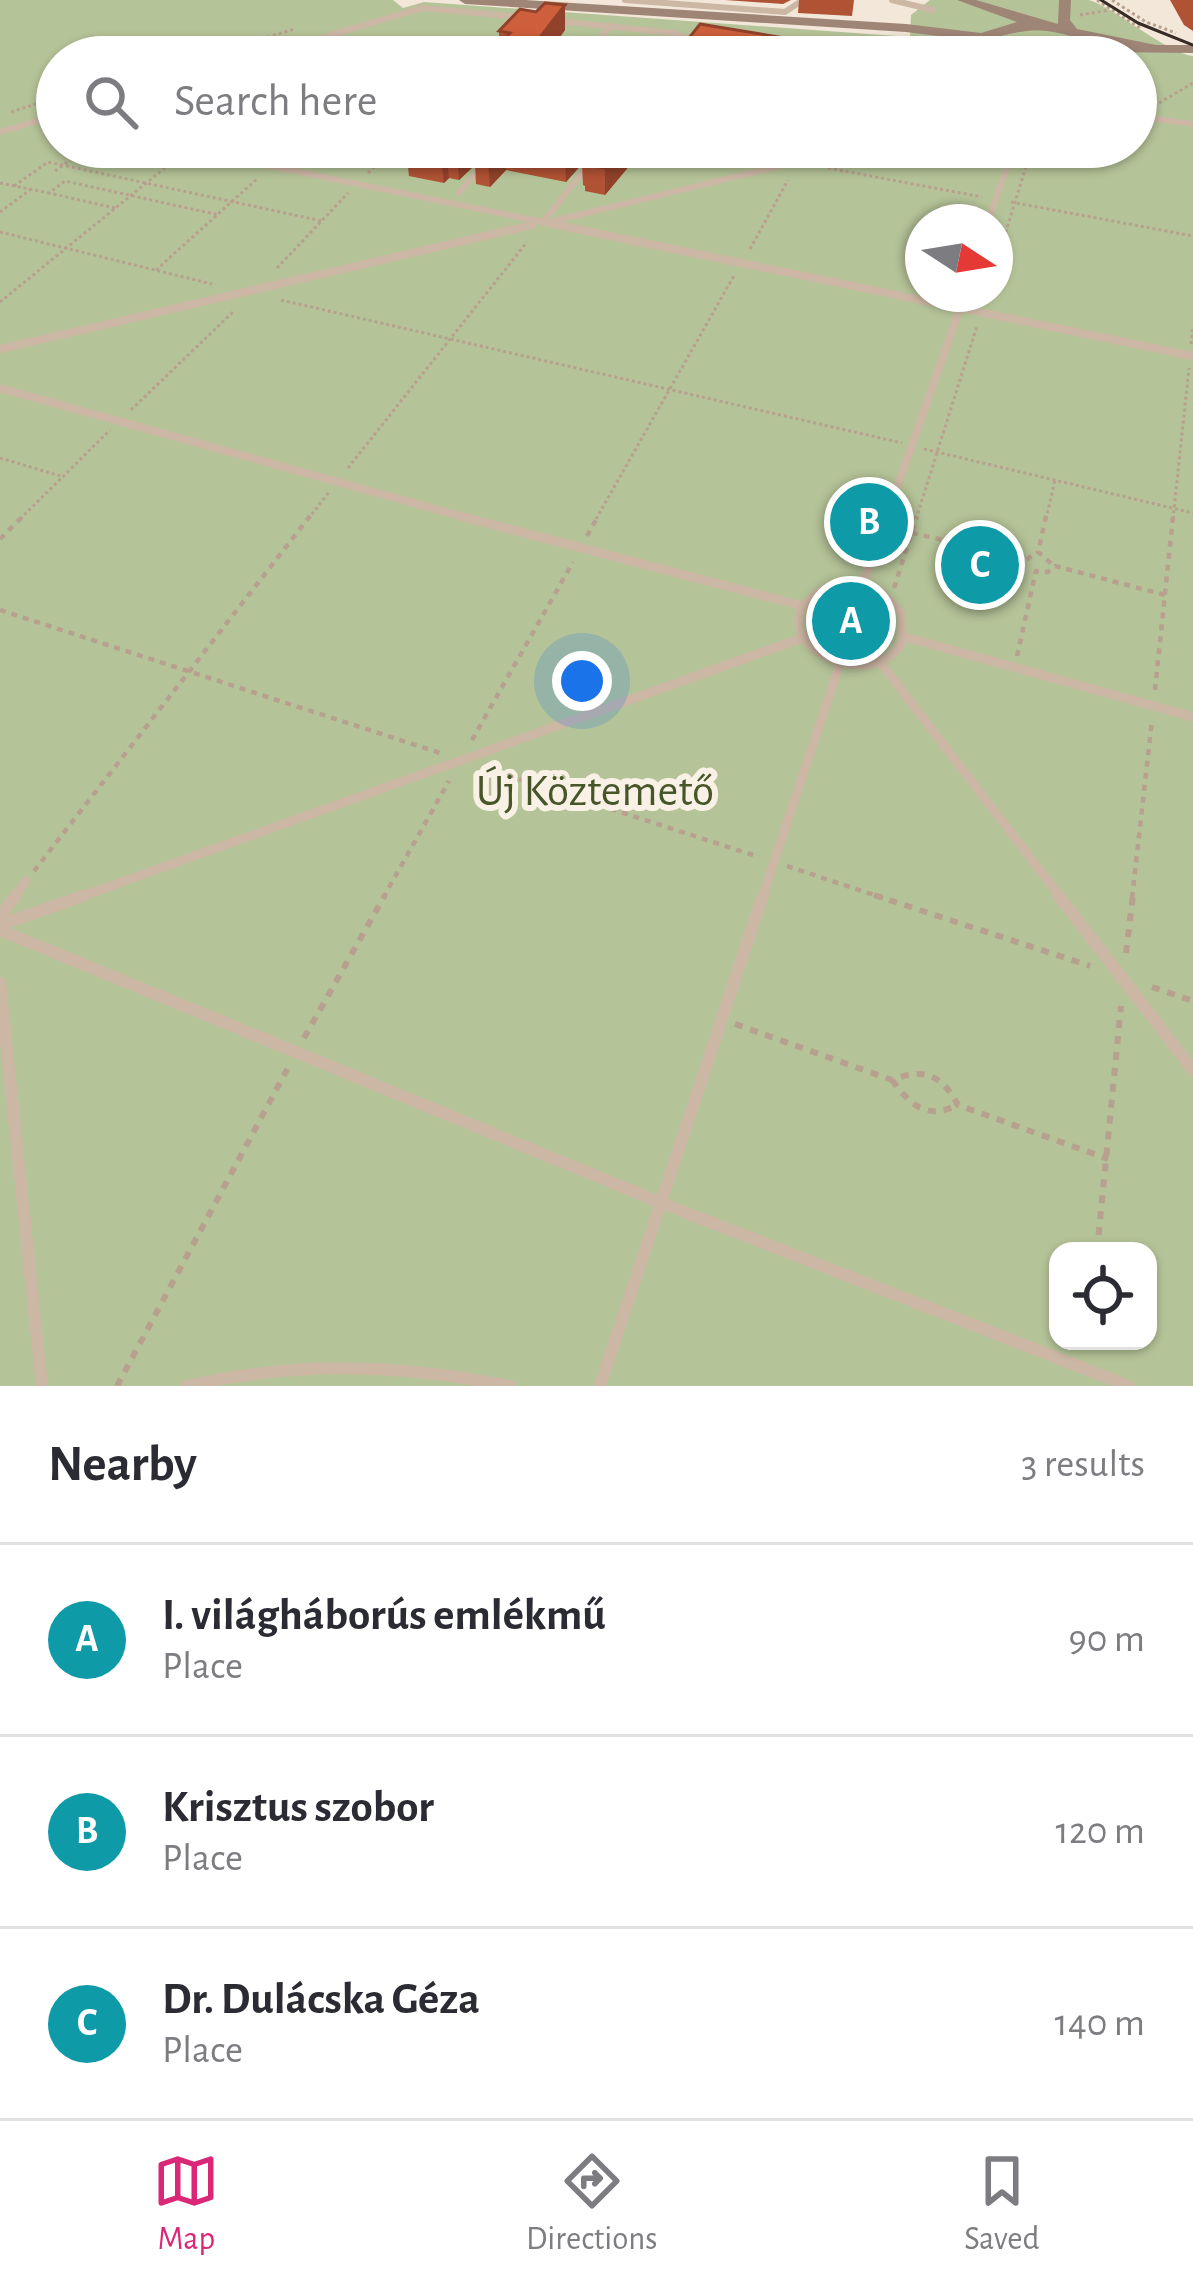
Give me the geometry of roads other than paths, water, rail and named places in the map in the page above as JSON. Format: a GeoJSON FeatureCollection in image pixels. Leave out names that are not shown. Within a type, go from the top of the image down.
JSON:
{"type":"FeatureCollection","features":[{"type":"Feature","properties":{"kind":"street"},"geometry":{"type":"LineString","coordinates":[[465,0],[979,36]]}},
{"type":"Feature","properties":{"kind":"street"},"geometry":{"type":"LineString","coordinates":[[1015,36],[1049,15],[1061,0]]}},
{"type":"Feature","properties":{"kind":"street"},"geometry":{"type":"LineString","coordinates":[[1061,0],[1063,21],[1078,32]]}},
{"type":"Feature","properties":{"kind":"street"},"geometry":{"type":"LineString","coordinates":[[967,2],[1035,24],[1099,36]]}},
{"type":"Feature","properties":{"kind":"street"},"geometry":{"type":"LineString","coordinates":[[967,2],[1007,36]]}},
{"type":"Feature","properties":{"kind":"street"},"geometry":{"type":"LineString","coordinates":[[1076,36],[1078,32]]}},
{"type":"Feature","properties":{"kind":"street"},"geometry":{"type":"LineString","coordinates":[[1157,47],[1193,50]]}},
{"type":"Feature","properties":{"kind":"lane"},"geometry":{"type":"LineString","coordinates":[[415,0],[422,8]]}},
{"type":"Feature","properties":{"kind":"lane"},"geometry":{"type":"LineString","coordinates":[[625,0],[785,12],[803,0]]}},
{"type":"Feature","properties":{"kind":"lane"},"geometry":{"type":"LineString","coordinates":[[706,7],[716,0]]}},
{"type":"Feature","properties":{"kind":"lane"},"geometry":{"type":"LineString","coordinates":[[892,0],[933,10]]}},
{"type":"Feature","properties":{"kind":"lane"},"geometry":{"type":"LineString","coordinates":[[328,36],[422,8],[526,18]]}},
{"type":"Feature","properties":{"kind":"lane"},"geometry":{"type":"LineString","coordinates":[[548,20],[694,36]]}},
{"type":"Feature","properties":{"kind":"lane"},"geometry":{"type":"LineString","coordinates":[[602,36],[611,26]]}},
{"type":"Feature","properties":{"kind":"lane"},"geometry":{"type":"LineString","coordinates":[[1157,119],[1193,124]]}},
{"type":"Feature","properties":{"kind":"lane"},"geometry":{"type":"LineString","coordinates":[[0,131],[36,121]]}},
{"type":"Feature","properties":{"kind":"lane"},"geometry":{"type":"LineString","coordinates":[[281,168],[905,299]]}},
{"type":"Feature","properties":{"kind":"lane"},"geometry":{"type":"LineString","coordinates":[[458,193],[481,168]]}},
{"type":"Feature","properties":{"kind":"lane"},"geometry":{"type":"LineString","coordinates":[[542,223],[587,168]]}},
{"type":"Feature","properties":{"kind":"lane"},"geometry":{"type":"LineString","coordinates":[[0,349],[776,168]]}},
{"type":"Feature","properties":{"kind":"lane"},"geometry":{"type":"LineString","coordinates":[[994,204],[1007,168]]}},
{"type":"Feature","properties":{"kind":"lane"},"geometry":{"type":"LineString","coordinates":[[863,585],[958,312]]}},
{"type":"Feature","properties":{"kind":"lane"},"geometry":{"type":"LineString","coordinates":[[967,312],[1192,356]]}},
{"type":"Feature","properties":{"kind":"lane"},"geometry":{"type":"LineString","coordinates":[[0,388],[336,484],[799,604]]}},
{"type":"Feature","properties":{"kind":"lane"},"geometry":{"type":"LineString","coordinates":[[863,585],[883,594],[905,621],[905,638],[897,652],[880,662],[840,663],[818,653],[802,638],[796,620],[799,604],[823,586],[863,585]]}},
{"type":"Feature","properties":{"kind":"lane"},"geometry":{"type":"LineString","coordinates":[[0,924],[802,638]]}},
{"type":"Feature","properties":{"kind":"lane"},"geometry":{"type":"LineString","coordinates":[[905,638],[1193,717]]}},
{"type":"Feature","properties":{"kind":"lane"},"geometry":{"type":"LineString","coordinates":[[880,662],[1193,1070]]}},
{"type":"Feature","properties":{"kind":"lane"},"geometry":{"type":"LineString","coordinates":[[600,1386],[840,663]]}},
{"type":"Feature","properties":{"kind":"lane"},"geometry":{"type":"LineString","coordinates":[[0,924],[26,881]]}},
{"type":"Feature","properties":{"kind":"lane"},"geometry":{"type":"LineString","coordinates":[[0,924],[664,1204],[1129,1386]]}},
{"type":"Feature","properties":{"kind":"lane"},"geometry":{"type":"LineString","coordinates":[[0,982],[42,1386]]}},
{"type":"Feature","properties":{"kind":"lane"},"geometry":{"type":"LineString","coordinates":[[188,1386],[274,1369],[355,1364],[434,1370],[510,1386]]}},
{"type":"Feature","properties":{"kind":"tram line"},"geometry":{"type":"LineString","coordinates":[[1101,0],[1138,23],[1193,45]]}},
{"type":"Feature","properties":{"kind":"place","name":"Krisztus szobor"},"geometry":{"type":"Point","coordinates":[869,522]}},
{"type":"Feature","properties":{"kind":"place","name":"Dr. Dulácska Géza"},"geometry":{"type":"Point","coordinates":[980,565]}},
{"type":"Feature","properties":{"kind":"place","name":"I. világháborús emlékmű"},"geometry":{"type":"Point","coordinates":[851,621]}},
{"type":"Feature","properties":{"kind":"park label","name":"Új Köztemető"},"geometry":{"type":"Point","coordinates":[595,789]}}]}
